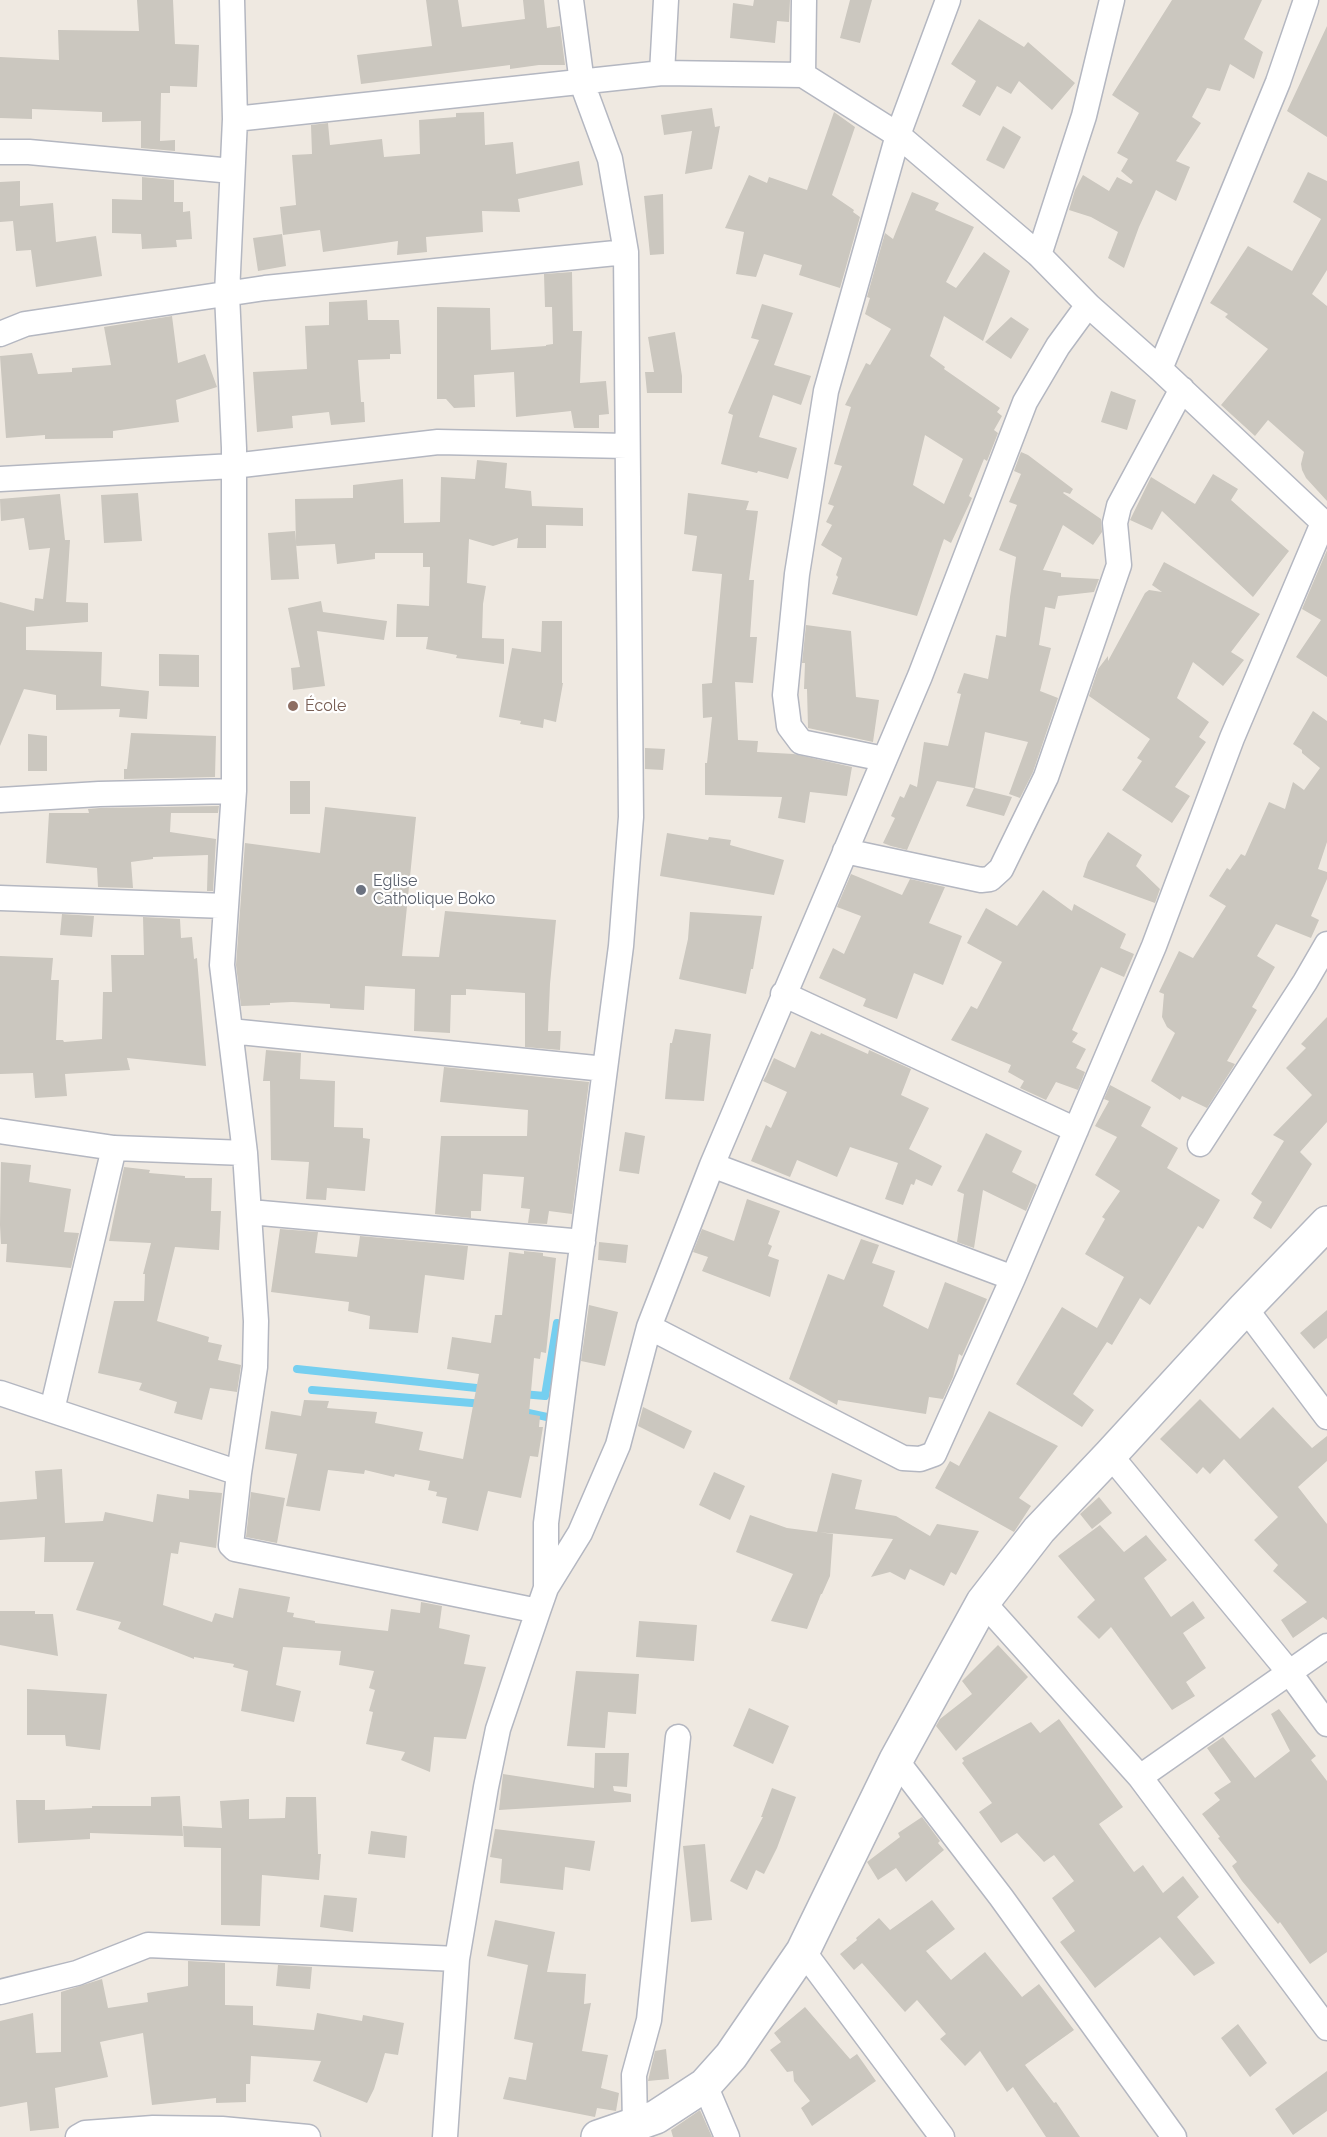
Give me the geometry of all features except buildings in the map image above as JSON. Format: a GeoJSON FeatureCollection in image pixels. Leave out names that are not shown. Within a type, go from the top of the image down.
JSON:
{"type":"FeatureCollection","features":[{"type":"Feature","properties":{"kind":"main road"},"geometry":{"type":"LineString","coordinates":[[598,2137],[656,2117],[705,2085],[731,2056],[803,1951],[897,1760],[982,1602],[1039,1530],[1327,1222]]}},
{"type":"Feature","properties":{"kind":"street"},"geometry":{"type":"LineString","coordinates":[[232,0],[235,119],[227,294],[234,448],[234,791],[222,965],[245,1153],[256,1321],[255,1367],[231,1545],[235,1549],[538,1611]]}},
{"type":"Feature","properties":{"kind":"street"},"geometry":{"type":"LineString","coordinates":[[546,1588],[546,1523],[621,946],[631,817],[626,252],[610,159],[582,83],[571,0]]}},
{"type":"Feature","properties":{"kind":"street"},"geometry":{"type":"LineString","coordinates":[[662,73],[666,0]]}},
{"type":"Feature","properties":{"kind":"street"},"geometry":{"type":"LineString","coordinates":[[803,75],[804,0]]}},
{"type":"Feature","properties":{"kind":"street"},"geometry":{"type":"LineString","coordinates":[[884,759],[801,742],[789,726],[785,695],[797,574],[826,391],[898,135],[948,0]]}},
{"type":"Feature","properties":{"kind":"street"},"geometry":{"type":"LineString","coordinates":[[1039,255],[1084,116],[1112,0]]}},
{"type":"Feature","properties":{"kind":"street"},"geometry":{"type":"LineString","coordinates":[[1160,369],[1274,93],[1306,0]]}},
{"type":"Feature","properties":{"kind":"street"},"geometry":{"type":"LineString","coordinates":[[235,119],[662,73],[803,75],[898,135],[1039,255],[1088,305],[1182,389],[1325,525],[1232,738],[1154,946],[1013,1278],[934,1454],[920,1459],[903,1458],[649,1327]]}},
{"type":"Feature","properties":{"kind":"street"},"geometry":{"type":"LineString","coordinates":[[0,152],[29,152],[232,171]]}},
{"type":"Feature","properties":{"kind":"street"},"geometry":{"type":"LineString","coordinates":[[0,334],[25,324],[265,288],[626,252]]}},
{"type":"Feature","properties":{"kind":"street"},"geometry":{"type":"LineString","coordinates":[[445,2137],[457,1959],[486,1787],[498,1729],[546,1588],[580,1533],[618,1445],[649,1327],[712,1165],[920,676],[1025,402],[1058,346],[1088,305]]}},
{"type":"Feature","properties":{"kind":"street"},"geometry":{"type":"LineString","coordinates":[[844,851],[981,880],[990,879],[1001,869],[1046,777],[1119,565],[1115,524],[1119,506],[1182,389]]}},
{"type":"Feature","properties":{"kind":"street"},"geometry":{"type":"LineString","coordinates":[[0,479],[233,466],[438,442],[627,446]]}},
{"type":"Feature","properties":{"kind":"street"},"geometry":{"type":"LineString","coordinates":[[0,800],[99,794],[234,791]]}},
{"type":"Feature","properties":{"kind":"street"},"geometry":{"type":"LineString","coordinates":[[0,898],[226,906]]}},
{"type":"Feature","properties":{"kind":"street"},"geometry":{"type":"LineString","coordinates":[[1200,1144],[1327,944]]}},
{"type":"Feature","properties":{"kind":"street"},"geometry":{"type":"LineString","coordinates":[[783,994],[1076,1130]]}},
{"type":"Feature","properties":{"kind":"street"},"geometry":{"type":"LineString","coordinates":[[230,1031],[605,1068]]}},
{"type":"Feature","properties":{"kind":"street"},"geometry":{"type":"LineString","coordinates":[[0,1131],[114,1148],[245,1153]]}},
{"type":"Feature","properties":{"kind":"street"},"geometry":{"type":"LineString","coordinates":[[52,1410],[114,1148]]}},
{"type":"Feature","properties":{"kind":"street"},"geometry":{"type":"LineString","coordinates":[[712,1165],[1013,1278]]}},
{"type":"Feature","properties":{"kind":"street"},"geometry":{"type":"LineString","coordinates":[[250,1212],[583,1242]]}},
{"type":"Feature","properties":{"kind":"street"},"geometry":{"type":"LineString","coordinates":[[1245,1308],[1327,1417]]}},
{"type":"Feature","properties":{"kind":"street"},"geometry":{"type":"LineString","coordinates":[[0,1393],[239,1473]]}},
{"type":"Feature","properties":{"kind":"street"},"geometry":{"type":"LineString","coordinates":[[1110,1455],[1289,1672],[1327,1724]]}},
{"type":"Feature","properties":{"kind":"street"},"geometry":{"type":"LineString","coordinates":[[982,1602],[1140,1778],[1327,2028]]}},
{"type":"Feature","properties":{"kind":"street"},"geometry":{"type":"LineString","coordinates":[[1140,1778],[1327,1646]]}},
{"type":"Feature","properties":{"kind":"street"},"geometry":{"type":"LineString","coordinates":[[635,2124],[634,2075],[649,2020],[678,1737]]}},
{"type":"Feature","properties":{"kind":"street"},"geometry":{"type":"LineString","coordinates":[[897,1760],[1001,1897],[1174,2137]]}},
{"type":"Feature","properties":{"kind":"street"},"geometry":{"type":"LineString","coordinates":[[0,1992],[77,1973],[148,1945],[457,1959]]}},
{"type":"Feature","properties":{"kind":"street"},"geometry":{"type":"LineString","coordinates":[[803,1951],[942,2137]]}},
{"type":"Feature","properties":{"kind":"street"},"geometry":{"type":"LineString","coordinates":[[705,2085],[727,2137]]}},
{"type":"Feature","properties":{"kind":"street"},"geometry":{"type":"LineString","coordinates":[[78,2137],[85,2133],[153,2128],[222,2129],[309,2137]]}},
{"type":"Feature","properties":{"kind":"waterway"},"geometry":{"type":"LineString","coordinates":[[522,1394],[545,1396],[557,1323]]}},
{"type":"Feature","properties":{"kind":"waterway"},"geometry":{"type":"LineString","coordinates":[[297,1369],[486,1389]]}},
{"type":"Feature","properties":{"kind":"waterway"},"geometry":{"type":"LineString","coordinates":[[312,1390],[484,1404]]}},
{"type":"Feature","properties":{"kind":"waterway"},"geometry":{"type":"LineString","coordinates":[[519,1411],[547,1417]]}},
{"type":"Feature","properties":{"kind":"place","name":"École"},"geometry":{"type":"Point","coordinates":[293,706]}},
{"type":"Feature","properties":{"kind":"place","name":"Eglise Catholique Boko"},"geometry":{"type":"Point","coordinates":[361,890]}}]}
